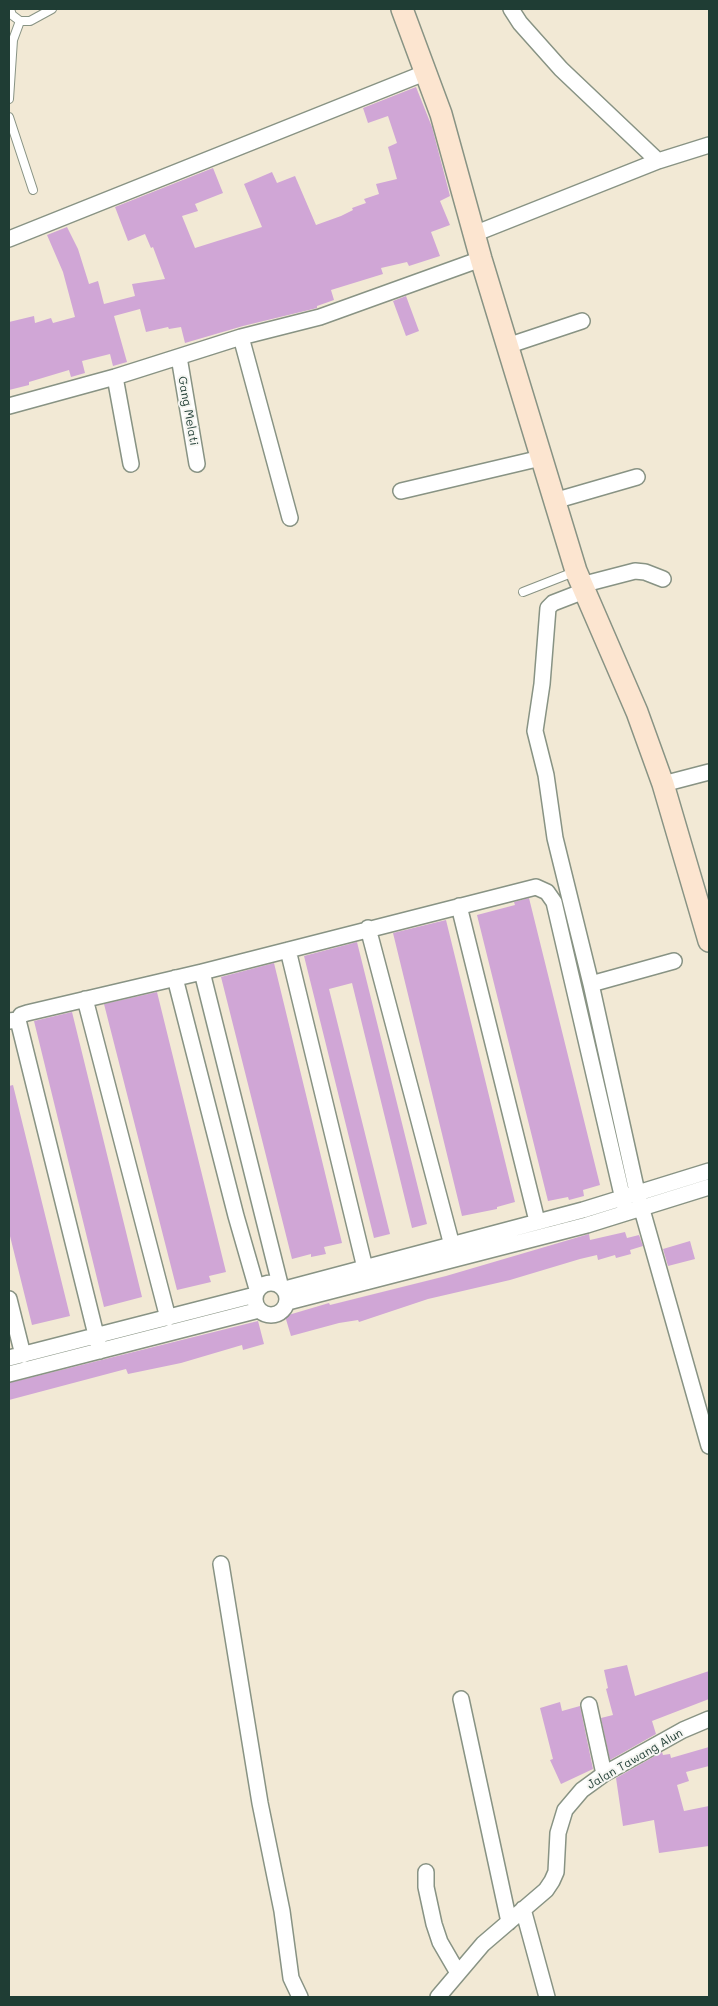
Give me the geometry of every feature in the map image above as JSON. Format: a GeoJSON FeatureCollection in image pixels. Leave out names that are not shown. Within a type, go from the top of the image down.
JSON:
{"type":"FeatureCollection","features":[{"type":"Feature","properties":{"kind":"street"},"geometry":{"type":"LineString","coordinates":[[402,9],[441,114],[481,259],[554,501],[581,582],[637,712],[663,784],[709,941]]}},
{"type":"Feature","properties":{"kind":"street"},"geometry":{"type":"LineString","coordinates":[[511,9],[520,23],[561,69],[651,164]]}},
{"type":"Feature","properties":{"kind":"street"},"geometry":{"type":"LineString","coordinates":[[9,240],[427,72]]}},
{"type":"Feature","properties":{"kind":"street"},"geometry":{"type":"LineString","coordinates":[[474,234],[651,164],[709,145]]}},
{"type":"Feature","properties":{"kind":"street"},"geometry":{"type":"LineString","coordinates":[[9,406],[115,377],[241,337],[320,317],[481,259]]}},
{"type":"Feature","properties":{"kind":"street"},"geometry":{"type":"LineString","coordinates":[[507,346],[582,321]]}},
{"type":"Feature","properties":{"kind":"street"},"geometry":{"type":"LineString","coordinates":[[241,337],[290,518]]}},
{"type":"Feature","properties":{"kind":"street","name":"Gang Melati"},"geometry":{"type":"LineString","coordinates":[[179,357],[197,464]]}},
{"type":"Feature","properties":{"kind":"street"},"geometry":{"type":"LineString","coordinates":[[115,377],[131,464]]}},
{"type":"Feature","properties":{"kind":"street"},"geometry":{"type":"LineString","coordinates":[[401,491],[541,458]]}},
{"type":"Feature","properties":{"kind":"street"},"geometry":{"type":"LineString","coordinates":[[554,501],[637,477]]}},
{"type":"Feature","properties":{"kind":"street"},"geometry":{"type":"LineString","coordinates":[[663,579],[645,572],[635,571],[581,582],[552,603],[548,608],[542,684],[535,731],[546,775],[555,838],[591,984],[637,1192],[709,1446]]}},
{"type":"Feature","properties":{"kind":"street"},"geometry":{"type":"LineString","coordinates":[[663,784],[709,772]]}},
{"type":"Feature","properties":{"kind":"street"},"geometry":{"type":"LineString","coordinates":[[100,1351],[14,1021],[27,1013],[202,972],[368,928],[536,887],[547,892],[554,902],[626,1212]]}},
{"type":"Feature","properties":{"kind":"street"},"geometry":{"type":"LineString","coordinates":[[459,906],[537,1221]]}},
{"type":"Feature","properties":{"kind":"street"},"geometry":{"type":"LineString","coordinates":[[368,928],[455,1260]]}},
{"type":"Feature","properties":{"kind":"street"},"geometry":{"type":"LineString","coordinates":[[288,950],[365,1268]]}},
{"type":"Feature","properties":{"kind":"street"},"geometry":{"type":"LineString","coordinates":[[591,984],[674,961]]}},
{"type":"Feature","properties":{"kind":"street"},"geometry":{"type":"LineString","coordinates":[[174,978],[257,1298],[264,1314],[279,1314],[284,1292],[202,972]]}},
{"type":"Feature","properties":{"kind":"street"},"geometry":{"type":"LineString","coordinates":[[85,999],[168,1318]]}},
{"type":"Feature","properties":{"kind":"street"},"geometry":{"type":"LineString","coordinates":[[216,1138],[242,1130]]}},
{"type":"Feature","properties":{"kind":"street"},"geometry":{"type":"LineString","coordinates":[[9,1374],[100,1351],[257,1298],[268,1282],[284,1292],[455,1260],[641,1208],[670,1190],[709,1171]]}},
{"type":"Feature","properties":{"kind":"street"},"geometry":{"type":"LineString","coordinates":[[284,1292],[365,1268],[583,1210],[637,1192],[709,1186]]}},
{"type":"Feature","properties":{"kind":"street"},"geometry":{"type":"LineString","coordinates":[[9,1299],[16,1356],[257,1298]]}},
{"type":"Feature","properties":{"kind":"street"},"geometry":{"type":"LineString","coordinates":[[220,1564],[260,1803],[282,1911],[290,1978],[300,1997]]}},
{"type":"Feature","properties":{"kind":"street"},"geometry":{"type":"LineString","coordinates":[[461,1699],[509,1922]]}},
{"type":"Feature","properties":{"kind":"street"},"geometry":{"type":"LineString","coordinates":[[589,1705],[604,1774]]}},
{"type":"Feature","properties":{"kind":"street","name":"Jalan Tawang Alun"},"geometry":{"type":"LineString","coordinates":[[438,1997],[483,1944],[552,1881],[556,1872],[558,1833],[565,1810],[582,1790],[604,1774],[683,1730],[709,1719]]}},
{"type":"Feature","properties":{"kind":"street"},"geometry":{"type":"LineString","coordinates":[[426,1872],[428,1905],[435,1929],[440,1942],[458,1973]]}},
{"type":"Feature","properties":{"kind":"street"},"geometry":{"type":"LineString","coordinates":[[523,1909],[547,1997]]}},
{"type":"Feature","properties":{"kind":"lane"},"geometry":{"type":"LineString","coordinates":[[10,15],[20,21],[30,21],[52,9]]}},
{"type":"Feature","properties":{"kind":"lane"},"geometry":{"type":"LineString","coordinates":[[9,99],[10,52],[20,21]]}},
{"type":"Feature","properties":{"kind":"lane"},"geometry":{"type":"LineString","coordinates":[[9,117],[33,190]]}},
{"type":"Feature","properties":{"kind":"lane"},"geometry":{"type":"LineString","coordinates":[[522,592],[581,582]]}},
{"type":"Feature","properties":{"kind":"building"},"geometry":{"type":"Polygon","coordinates":[[[416,87],[432,127],[450,196],[440,201],[450,225],[431,232],[440,256],[409,266],[407,262],[381,268],[383,274],[331,290],[334,300],[317,306],[317,308],[243,326],[185,343],[181,327],[169,329],[168,327],[146,332],[140,309],[114,316],[127,362],[113,366],[110,354],[82,361],[85,373],[71,377],[69,370],[29,382],[29,385],[9,390],[9,322],[34,316],[35,323],[51,318],[53,323],[75,317],[63,272],[47,235],[67,227],[78,249],[89,284],[98,281],[104,304],[135,296],[132,284],[165,279],[153,247],[151,248],[145,234],[128,241],[115,207],[213,168],[223,193],[195,204],[198,211],[182,216],[195,248],[262,227],[244,184],[272,172],[277,183],[295,176],[316,225],[341,216],[353,210],[352,208],[366,203],[364,199],[379,194],[376,184],[397,179],[388,147],[397,143],[388,116],[368,123],[363,108],[416,87]]]}},
{"type":"Feature","properties":{"kind":"building"},"geometry":{"type":"Polygon","coordinates":[[[406,296],[419,331],[406,336],[393,301],[406,296]]]}},
{"type":"Feature","properties":{"kind":"building"},"geometry":{"type":"Polygon","coordinates":[[[529,898],[600,1185],[583,1190],[584,1196],[569,1200],[568,1197],[548,1201],[477,915],[515,905],[514,902],[529,898]]]}},
{"type":"Feature","properties":{"kind":"building"},"geometry":{"type":"Polygon","coordinates":[[[446,920],[515,1202],[497,1207],[497,1209],[462,1216],[393,933],[446,920]]]}},
{"type":"Feature","properties":{"kind":"building"},"geometry":{"type":"Polygon","coordinates":[[[357,942],[427,1224],[412,1228],[352,983],[329,989],[390,1234],[374,1238],[304,956],[357,942]]]}},
{"type":"Feature","properties":{"kind":"building"},"geometry":{"type":"Polygon","coordinates":[[[274,963],[342,1243],[324,1247],[326,1254],[311,1257],[311,1254],[292,1259],[221,977],[274,963]]]}},
{"type":"Feature","properties":{"kind":"building"},"geometry":{"type":"Polygon","coordinates":[[[157,992],[226,1272],[209,1276],[211,1282],[177,1290],[104,1004],[157,992]]]}},
{"type":"Feature","properties":{"kind":"building"},"geometry":{"type":"Polygon","coordinates":[[[72,1012],[142,1297],[104,1307],[34,1021],[72,1012]]]}},
{"type":"Feature","properties":{"kind":"building"},"geometry":{"type":"Polygon","coordinates":[[[13,1085],[70,1316],[32,1325],[9,1232],[9,1086],[13,1085]]]}},
{"type":"Feature","properties":{"kind":"building"},"geometry":{"type":"Polygon","coordinates":[[[625,1232],[627,1238],[639,1235],[643,1246],[630,1250],[631,1254],[616,1258],[615,1255],[598,1260],[597,1255],[580,1259],[510,1280],[428,1299],[359,1322],[358,1320],[339,1323],[291,1336],[285,1316],[329,1303],[330,1305],[446,1276],[589,1234],[590,1240],[625,1232]]]}},
{"type":"Feature","properties":{"kind":"building"},"geometry":{"type":"Polygon","coordinates":[[[690,1241],[695,1259],[668,1266],[663,1249],[690,1241]]]}},
{"type":"Feature","properties":{"kind":"building"},"geometry":{"type":"Polygon","coordinates":[[[258,1321],[264,1344],[243,1350],[242,1345],[181,1363],[128,1374],[126,1369],[9,1400],[9,1383],[258,1321]]]}},
{"type":"Feature","properties":{"kind":"building"},"geometry":{"type":"Polygon","coordinates":[[[627,1665],[635,1696],[709,1671],[709,1699],[652,1721],[656,1734],[610,1760],[601,1718],[613,1715],[606,1689],[608,1688],[604,1670],[627,1665]]]}},
{"type":"Feature","properties":{"kind":"building"},"geometry":{"type":"Polygon","coordinates":[[[560,1702],[562,1711],[580,1706],[593,1769],[561,1784],[550,1760],[553,1759],[540,1708],[560,1702]]]}},
{"type":"Feature","properties":{"kind":"building"},"geometry":{"type":"Polygon","coordinates":[[[709,1747],[709,1766],[686,1772],[689,1781],[677,1785],[684,1811],[709,1806],[709,1846],[659,1853],[654,1820],[623,1826],[616,1778],[662,1752],[663,1755],[670,1754],[671,1758],[709,1747]]]}}]}
